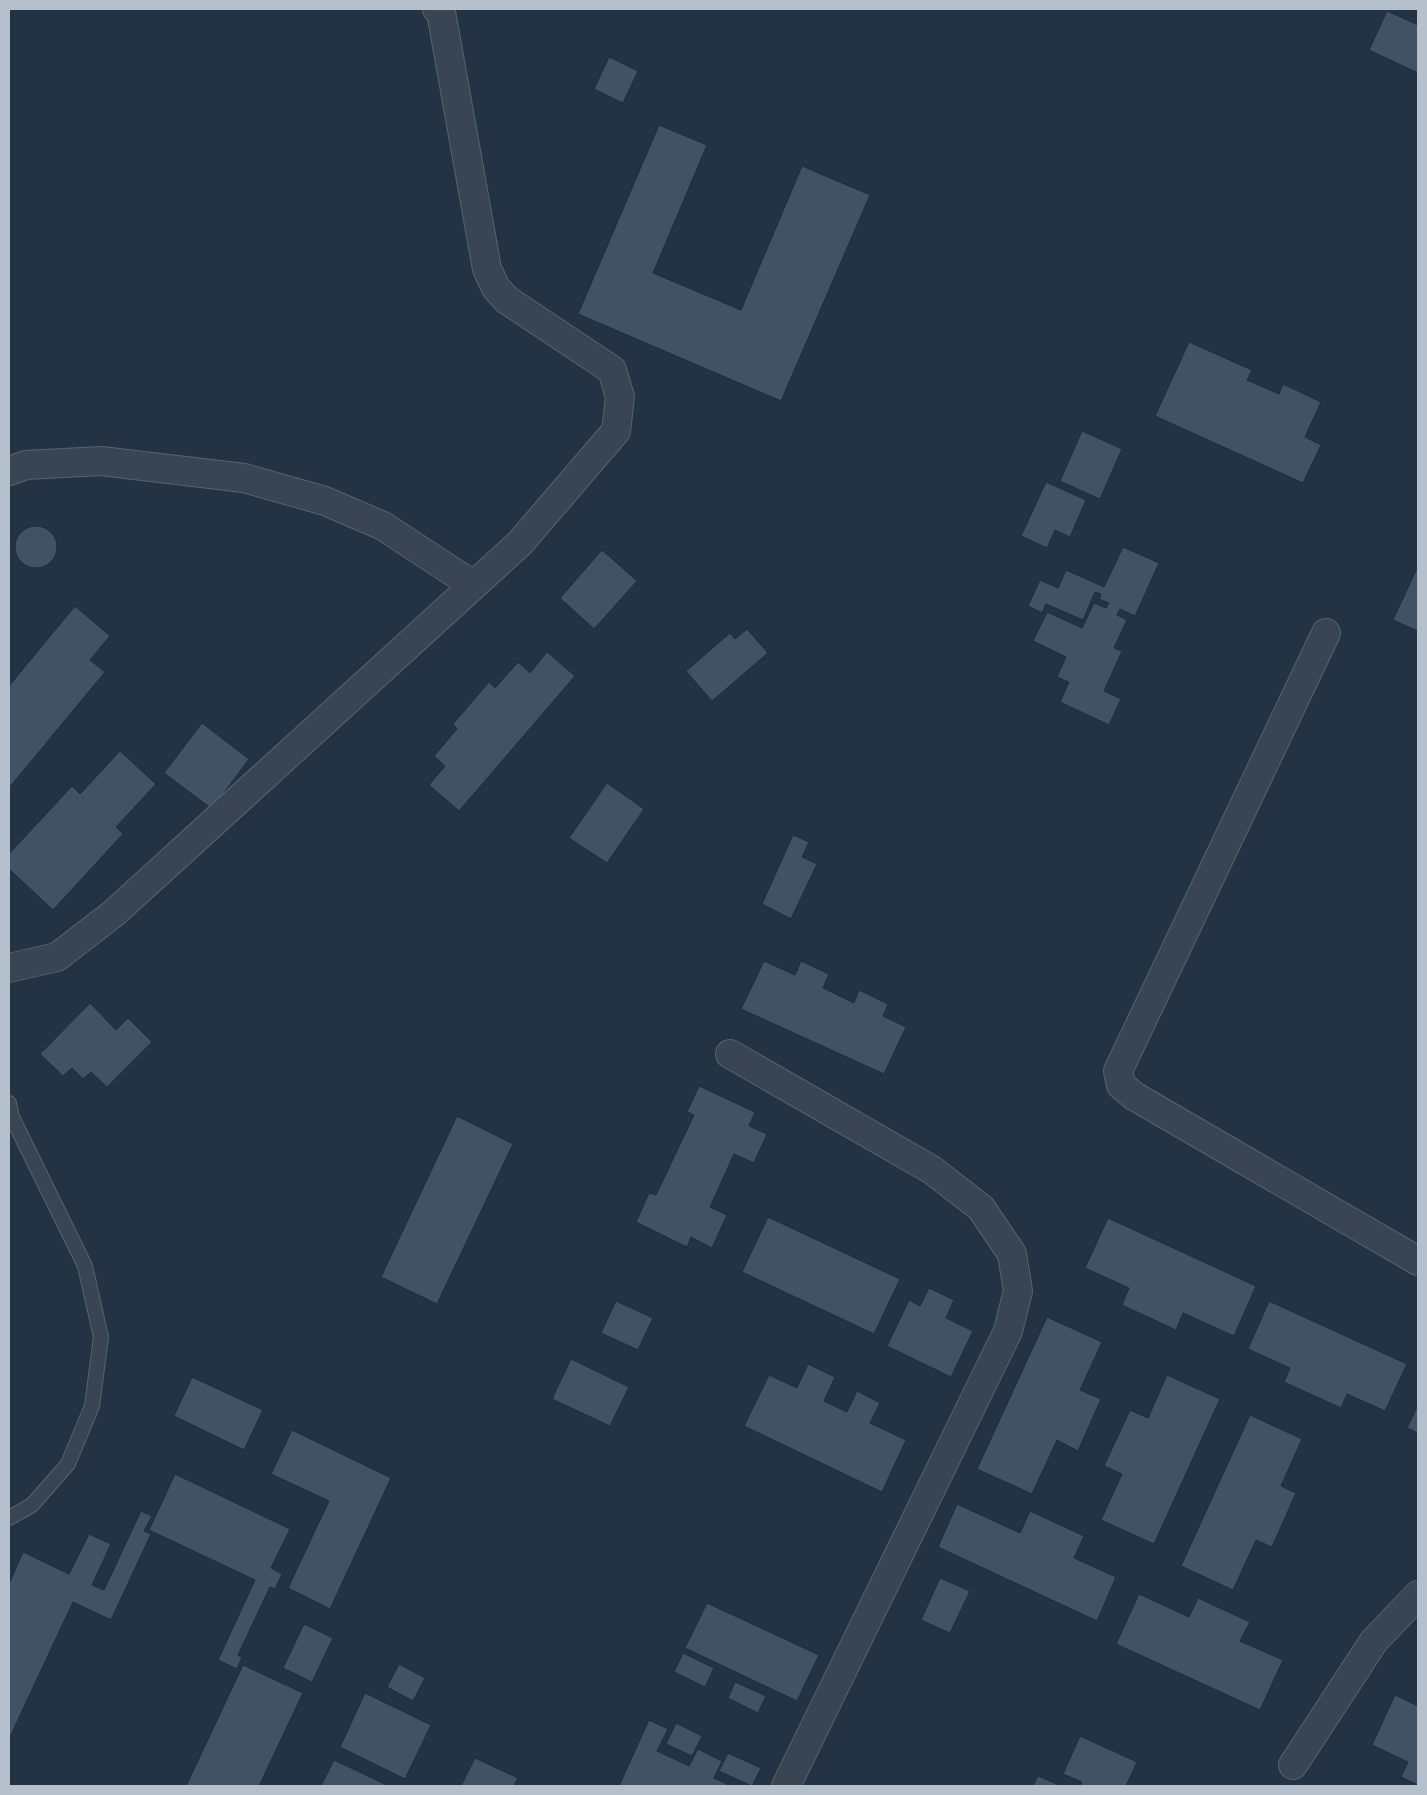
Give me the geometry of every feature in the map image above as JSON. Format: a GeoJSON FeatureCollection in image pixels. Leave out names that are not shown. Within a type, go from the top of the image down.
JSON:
{"type":"FeatureCollection","features":[{"type":"Feature","properties":{"kind":"street"},"geometry":{"type":"LineString","coordinates":[[9,968],[57,957],[114,914],[520,543],[616,431],[620,397],[612,370],[507,300],[496,288],[487,269],[438,9]]}},
{"type":"Feature","properties":{"kind":"street"},"geometry":{"type":"LineString","coordinates":[[9,472],[26,465],[101,461],[244,478],[325,501],[383,526],[473,585]]}},
{"type":"Feature","properties":{"kind":"street"},"geometry":{"type":"LineString","coordinates":[[1326,633],[1118,1071],[1121,1085],[1134,1096],[1418,1261]]}},
{"type":"Feature","properties":{"kind":"street"},"geometry":{"type":"LineString","coordinates":[[730,1054],[932,1170],[981,1208],[1012,1254],[1018,1291],[1008,1331],[786,1786]]}},
{"type":"Feature","properties":{"kind":"street"},"geometry":{"type":"LineString","coordinates":[[1293,1765],[1374,1641],[1418,1595]]}},
{"type":"Feature","properties":{"kind":"lane"},"geometry":{"type":"LineString","coordinates":[[9,1103],[12,1117],[85,1266],[101,1337],[92,1406],[68,1464],[32,1505],[9,1518]]}},
{"type":"Feature","properties":{"kind":"building"},"geometry":{"type":"Polygon","coordinates":[[[1387,11],[1418,25],[1418,73],[1369,50],[1387,11]]]}},
{"type":"Feature","properties":{"kind":"building"},"geometry":{"type":"Polygon","coordinates":[[[609,57],[638,71],[623,103],[594,89],[609,57]]]}},
{"type":"Feature","properties":{"kind":"building"},"geometry":{"type":"Polygon","coordinates":[[[659,125],[707,145],[653,273],[741,310],[802,166],[870,195],[781,401],[578,314],[659,125]]]}},
{"type":"Feature","properties":{"kind":"building"},"geometry":{"type":"Polygon","coordinates":[[[1189,342],[1252,370],[1247,380],[1279,394],[1283,384],[1321,402],[1305,437],[1321,445],[1303,483],[1155,416],[1189,342]]]}},
{"type":"Feature","properties":{"kind":"building"},"geometry":{"type":"Polygon","coordinates":[[[1082,431],[1122,449],[1100,499],[1060,481],[1082,431]]]}},
{"type":"Feature","properties":{"kind":"building"},"geometry":{"type":"Polygon","coordinates":[[[1046,482],[1086,500],[1070,537],[1055,530],[1047,548],[1021,536],[1046,482]]]}},
{"type":"Feature","properties":{"kind":"building"},"geometry":{"type":"Polygon","coordinates":[[[40,526],[48,529],[54,535],[57,547],[54,559],[48,565],[32,568],[24,565],[18,559],[15,543],[18,535],[24,529],[40,526]]]}},
{"type":"Feature","properties":{"kind":"building"},"geometry":{"type":"Polygon","coordinates":[[[1123,547],[1159,563],[1135,616],[1120,609],[1117,615],[1127,620],[1114,648],[1122,651],[1104,691],[1121,699],[1109,725],[1060,702],[1069,682],[1057,677],[1066,657],[1033,641],[1047,612],[1082,628],[1094,603],[1106,608],[1109,603],[1099,599],[1101,594],[1095,592],[1083,620],[1046,604],[1042,613],[1028,606],[1040,580],[1058,588],[1066,570],[1104,587],[1123,547]]]}},
{"type":"Feature","properties":{"kind":"building"},"geometry":{"type":"Polygon","coordinates":[[[602,550],[637,581],[594,629],[560,598],[602,550]]]}},
{"type":"Feature","properties":{"kind":"building"},"geometry":{"type":"Polygon","coordinates":[[[1418,566],[1418,631],[1393,620],[1418,566]]]}},
{"type":"Feature","properties":{"kind":"building"},"geometry":{"type":"Polygon","coordinates":[[[75,606],[110,636],[90,660],[105,672],[9,788],[9,686],[75,606]]]}},
{"type":"Feature","properties":{"kind":"building"},"geometry":{"type":"Polygon","coordinates":[[[747,629],[768,653],[712,701],[686,671],[730,633],[735,639],[747,629]]]}},
{"type":"Feature","properties":{"kind":"building"},"geometry":{"type":"Polygon","coordinates":[[[547,652],[575,676],[459,811],[429,785],[445,766],[434,756],[457,729],[453,724],[489,682],[495,688],[518,662],[530,673],[547,652]]]}},
{"type":"Feature","properties":{"kind":"building"},"geometry":{"type":"Polygon","coordinates":[[[202,723],[249,759],[212,809],[164,773],[202,723]]]}},
{"type":"Feature","properties":{"kind":"building"},"geometry":{"type":"Polygon","coordinates":[[[120,751],[156,784],[116,827],[123,834],[53,910],[9,869],[9,854],[72,786],[80,794],[120,751]]]}},
{"type":"Feature","properties":{"kind":"building"},"geometry":{"type":"Polygon","coordinates":[[[607,783],[644,809],[607,863],[569,838],[607,783]]]}},
{"type":"Feature","properties":{"kind":"building"},"geometry":{"type":"Polygon","coordinates":[[[793,835],[809,842],[802,857],[817,864],[791,919],[762,904],[793,835]]]}},
{"type":"Feature","properties":{"kind":"building"},"geometry":{"type":"Polygon","coordinates":[[[764,961],[795,975],[801,961],[829,974],[823,988],[854,1003],[859,990],[888,1004],[883,1016],[906,1027],[884,1074],[741,1009],[764,961]]]}},
{"type":"Feature","properties":{"kind":"building"},"geometry":{"type":"Polygon","coordinates":[[[90,1003],[116,1030],[128,1018],[152,1042],[107,1087],[91,1072],[83,1079],[72,1068],[63,1076],[40,1054],[90,1003]]]}},
{"type":"Feature","properties":{"kind":"building"},"geometry":{"type":"Polygon","coordinates":[[[699,1086],[755,1112],[749,1126],[767,1134],[754,1163],[734,1154],[710,1207],[727,1215],[712,1248],[691,1237],[687,1247],[636,1222],[649,1193],[656,1195],[694,1115],[687,1112],[699,1086]]]}},
{"type":"Feature","properties":{"kind":"building"},"geometry":{"type":"Polygon","coordinates":[[[457,1116],[513,1144],[437,1304],[381,1277],[457,1116]]]}},
{"type":"Feature","properties":{"kind":"building"},"geometry":{"type":"Polygon","coordinates":[[[768,1217],[900,1279],[874,1334],[742,1272],[768,1217]]]}},
{"type":"Feature","properties":{"kind":"building"},"geometry":{"type":"Polygon","coordinates":[[[1108,1218],[1256,1286],[1234,1336],[1183,1313],[1176,1330],[1122,1305],[1129,1288],[1085,1268],[1108,1218]]]}},
{"type":"Feature","properties":{"kind":"building"},"geometry":{"type":"Polygon","coordinates":[[[929,1288],[954,1300],[946,1318],[973,1331],[951,1377],[887,1346],[909,1300],[920,1306],[929,1288]]]}},
{"type":"Feature","properties":{"kind":"building"},"geometry":{"type":"Polygon","coordinates":[[[616,1301],[653,1318],[638,1350],[601,1333],[616,1301]]]}},
{"type":"Feature","properties":{"kind":"building"},"geometry":{"type":"Polygon","coordinates":[[[1269,1301],[1407,1364],[1385,1411],[1347,1394],[1341,1408],[1284,1382],[1290,1368],[1248,1349],[1269,1301]]]}},
{"type":"Feature","properties":{"kind":"building"},"geometry":{"type":"Polygon","coordinates":[[[1047,1317],[1102,1342],[1080,1390],[1101,1399],[1078,1451],[1057,1440],[1032,1494],[977,1469],[1047,1317]]]}},
{"type":"Feature","properties":{"kind":"building"},"geometry":{"type":"Polygon","coordinates":[[[571,1359],[629,1387],[610,1426],[552,1399],[571,1359]]]}},
{"type":"Feature","properties":{"kind":"building"},"geometry":{"type":"Polygon","coordinates":[[[808,1364],[835,1377],[824,1401],[847,1412],[857,1391],[880,1403],[870,1423],[906,1440],[882,1492],[744,1426],[769,1375],[797,1388],[808,1364]]]}},
{"type":"Feature","properties":{"kind":"building"},"geometry":{"type":"Polygon","coordinates":[[[1167,1375],[1220,1399],[1154,1544],[1101,1520],[1122,1474],[1104,1466],[1130,1410],[1148,1418],[1167,1375]]]}},
{"type":"Feature","properties":{"kind":"building"},"geometry":{"type":"Polygon","coordinates":[[[192,1377],[263,1410],[244,1450],[174,1416],[192,1377]]]}},
{"type":"Feature","properties":{"kind":"building"},"geometry":{"type":"Polygon","coordinates":[[[1418,1405],[1418,1433],[1407,1428],[1418,1405]]]}},
{"type":"Feature","properties":{"kind":"building"},"geometry":{"type":"Polygon","coordinates":[[[1250,1415],[1302,1439],[1281,1486],[1296,1493],[1272,1547],[1256,1540],[1233,1590],[1181,1566],[1250,1415]]]}},
{"type":"Feature","properties":{"kind":"building"},"geometry":{"type":"Polygon","coordinates":[[[292,1430],[391,1478],[330,1609],[288,1588],[329,1501],[271,1474],[292,1430]]]}},
{"type":"Feature","properties":{"kind":"building"},"geometry":{"type":"Polygon","coordinates":[[[175,1474],[290,1529],[271,1568],[282,1574],[275,1589],[270,1587],[238,1655],[242,1657],[237,1669],[218,1660],[255,1580],[149,1530],[175,1474]]]}},
{"type":"Feature","properties":{"kind":"building"},"geometry":{"type":"Polygon","coordinates":[[[957,1504],[1020,1533],[1030,1511],[1084,1536],[1074,1558],[1116,1577],[1097,1621],[938,1547],[957,1504]]]}},
{"type":"Feature","properties":{"kind":"building"},"geometry":{"type":"Polygon","coordinates":[[[141,1511],[152,1516],[144,1531],[151,1534],[111,1620],[73,1602],[9,1739],[9,1584],[23,1552],[69,1574],[89,1534],[111,1544],[92,1585],[104,1590],[141,1511]]]}},
{"type":"Feature","properties":{"kind":"building"},"geometry":{"type":"Polygon","coordinates":[[[940,1578],[970,1591],[950,1633],[921,1620],[940,1578]]]}},
{"type":"Feature","properties":{"kind":"building"},"geometry":{"type":"Polygon","coordinates":[[[1139,1594],[1189,1617],[1198,1598],[1250,1622],[1240,1641],[1283,1660],[1260,1710],[1116,1644],[1139,1594]]]}},
{"type":"Feature","properties":{"kind":"building"},"geometry":{"type":"Polygon","coordinates":[[[707,1603],[819,1655],[797,1701],[685,1648],[707,1603]]]}},
{"type":"Feature","properties":{"kind":"building"},"geometry":{"type":"Polygon","coordinates":[[[304,1624],[333,1638],[312,1682],[283,1668],[304,1624]]]}},
{"type":"Feature","properties":{"kind":"building"},"geometry":{"type":"Polygon","coordinates":[[[683,1653],[714,1668],[705,1687],[674,1672],[683,1653]]]}},
{"type":"Feature","properties":{"kind":"building"},"geometry":{"type":"Polygon","coordinates":[[[399,1664],[425,1678],[413,1701],[387,1687],[399,1664]]]}},
{"type":"Feature","properties":{"kind":"building"},"geometry":{"type":"Polygon","coordinates":[[[243,1665],[303,1693],[259,1786],[186,1786],[243,1665]]]}},
{"type":"Feature","properties":{"kind":"building"},"geometry":{"type":"Polygon","coordinates":[[[735,1682],[766,1696],[758,1713],[728,1698],[735,1682]]]}},
{"type":"Feature","properties":{"kind":"building"},"geometry":{"type":"Polygon","coordinates":[[[365,1693],[431,1725],[405,1779],[340,1747],[365,1693]]]}},
{"type":"Feature","properties":{"kind":"building"},"geometry":{"type":"Polygon","coordinates":[[[1395,1695],[1418,1706],[1418,1785],[1401,1777],[1408,1762],[1372,1745],[1395,1695]]]}},
{"type":"Feature","properties":{"kind":"building"},"geometry":{"type":"Polygon","coordinates":[[[649,1720],[668,1729],[657,1751],[689,1766],[698,1749],[722,1761],[714,1778],[731,1786],[619,1786],[649,1720]]]}},
{"type":"Feature","properties":{"kind":"building"},"geometry":{"type":"Polygon","coordinates":[[[676,1723],[702,1736],[692,1756],[666,1744],[676,1723]]]}},
{"type":"Feature","properties":{"kind":"building"},"geometry":{"type":"Polygon","coordinates":[[[1080,1736],[1137,1762],[1126,1786],[1080,1786],[1082,1782],[1063,1774],[1080,1736]]]}},
{"type":"Feature","properties":{"kind":"building"},"geometry":{"type":"Polygon","coordinates":[[[728,1753],[761,1768],[752,1786],[719,1771],[728,1753]]]}},
{"type":"Feature","properties":{"kind":"building"},"geometry":{"type":"Polygon","coordinates":[[[475,1758],[518,1778],[514,1786],[461,1786],[475,1758]]]}},
{"type":"Feature","properties":{"kind":"building"},"geometry":{"type":"Polygon","coordinates":[[[334,1760],[389,1786],[321,1786],[334,1760]]]}},
{"type":"Feature","properties":{"kind":"building"},"geometry":{"type":"Polygon","coordinates":[[[1038,1776],[1061,1786],[1033,1786],[1038,1776]]]}}]}
